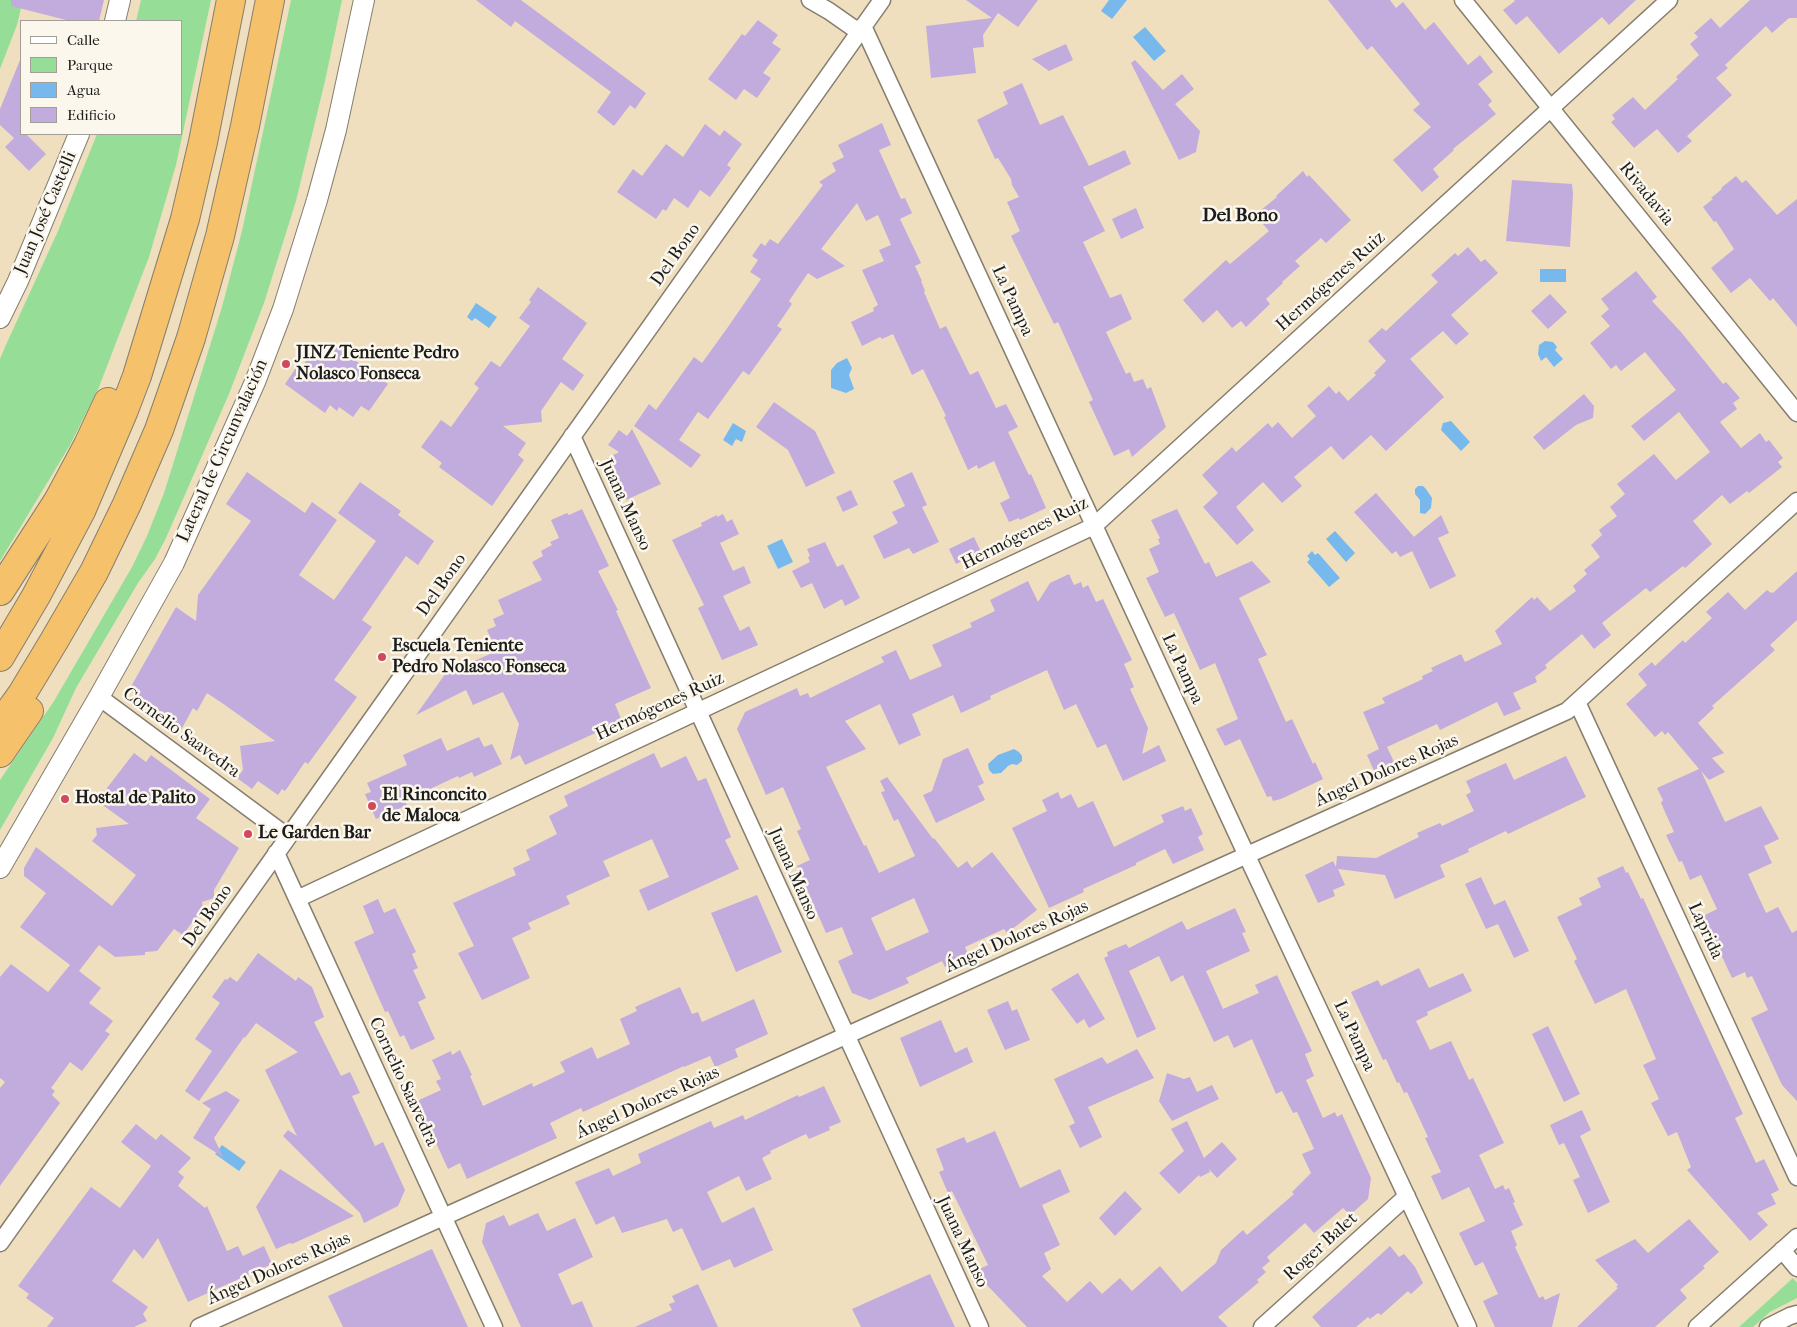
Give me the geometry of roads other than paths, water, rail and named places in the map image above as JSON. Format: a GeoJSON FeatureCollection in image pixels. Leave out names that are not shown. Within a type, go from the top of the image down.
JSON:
{"type":"FeatureCollection","features":[{"type":"Feature","properties":{"kind":"highway"},"geometry":{"type":"LineString","coordinates":[[0,657],[36,596],[81,511],[128,402],[177,249],[195,180],[231,0]]}},
{"type":"Feature","properties":{"kind":"highway"},"geometry":{"type":"LineString","coordinates":[[0,725],[22,694],[94,572],[127,504],[153,444],[191,338],[220,236],[245,126],[270,0]]}},
{"type":"Feature","properties":{"kind":"highway"},"geometry":{"type":"LineString","coordinates":[[0,591],[58,501],[88,445],[126,366],[158,308]]}},
{"type":"Feature","properties":{"kind":"highway"},"geometry":{"type":"LineString","coordinates":[[0,753],[64,656],[77,631],[85,609],[94,572]]}},
{"type":"Feature","properties":{"kind":"street"},"geometry":{"type":"LineString","coordinates":[[115,20],[120,0]]}},
{"type":"Feature","properties":{"kind":"street","name":"Lateral de Circunvalación"},"geometry":{"type":"LineString","coordinates":[[0,868],[99,697],[181,548],[241,414],[292,283],[317,200],[336,130],[364,0]]}},
{"type":"Feature","properties":{"kind":"street"},"geometry":{"type":"LineString","coordinates":[[810,0],[861,29]]}},
{"type":"Feature","properties":{"kind":"street","name":"Del Bono"},"geometry":{"type":"LineString","coordinates":[[0,1242],[882,0]]}},
{"type":"Feature","properties":{"kind":"street","name":"Rivadavia"},"geometry":{"type":"LineString","coordinates":[[1463,0],[1797,413]]}},
{"type":"Feature","properties":{"kind":"street","name":"Hermógenes Ruiz"},"geometry":{"type":"LineString","coordinates":[[297,899],[1094,526],[1669,0]]}},
{"type":"Feature","properties":{"kind":"street","name":"La Pampa"},"geometry":{"type":"LineString","coordinates":[[861,29],[1468,1327]]}},
{"type":"Feature","properties":{"kind":"street","name":"Juan José Castelli"},"geometry":{"type":"LineString","coordinates":[[0,318],[21,273],[79,135]]}},
{"type":"Feature","properties":{"kind":"street","name":"Juana Manso"},"geometry":{"type":"LineString","coordinates":[[572,436],[845,1036],[980,1327]]}},
{"type":"Feature","properties":{"kind":"street","name":"Ángel Dolores Rojas"},"geometry":{"type":"LineString","coordinates":[[199,1327],[1567,711],[1797,501]]}},
{"type":"Feature","properties":{"kind":"street","name":"Cornelio Saavedra"},"geometry":{"type":"LineString","coordinates":[[99,697],[288,837]]}},
{"type":"Feature","properties":{"kind":"street","name":"Laprida"},"geometry":{"type":"LineString","coordinates":[[1577,702],[1797,1177]]}},
{"type":"Feature","properties":{"kind":"street","name":"Cornelio Saavedra"},"geometry":{"type":"LineString","coordinates":[[276,853],[494,1327]]}},
{"type":"Feature","properties":{"kind":"street","name":"Roger Balet"},"geometry":{"type":"LineString","coordinates":[[1262,1327],[1407,1196]]}},
{"type":"Feature","properties":{"kind":"street"},"geometry":{"type":"LineString","coordinates":[[1698,1327],[1797,1237]]}},
{"type":"Feature","properties":{"kind":"street"},"geometry":{"type":"LineString","coordinates":[[1782,1250],[1797,1268]]}},
{"type":"Feature","properties":{"kind":"street"},"geometry":{"type":"LineString","coordinates":[[1768,1327],[1797,1314]]}},
{"type":"Feature","properties":{"kind":"water"},"geometry":{"type":"Polygon","coordinates":[[[1109,0],[1127,0],[1112,19],[1101,11],[1109,0]]]}},
{"type":"Feature","properties":{"kind":"water"},"geometry":{"type":"Polygon","coordinates":[[[1145,27],[1166,51],[1154,61],[1133,37],[1145,27]]]}},
{"type":"Feature","properties":{"kind":"water"},"geometry":{"type":"Polygon","coordinates":[[[1540,269],[1566,269],[1566,282],[1540,282],[1540,269]]]}},
{"type":"Feature","properties":{"kind":"water"},"geometry":{"type":"Polygon","coordinates":[[[476,303],[497,317],[489,328],[475,318],[472,321],[467,317],[476,303]]]}},
{"type":"Feature","properties":{"kind":"water"},"geometry":{"type":"Polygon","coordinates":[[[1545,341],[1553,342],[1557,347],[1555,350],[1563,359],[1554,367],[1546,357],[1541,361],[1538,354],[1539,345],[1545,341]]]}},
{"type":"Feature","properties":{"kind":"water"},"geometry":{"type":"Polygon","coordinates":[[[847,358],[852,368],[849,375],[854,389],[846,393],[831,388],[831,370],[837,363],[847,358]]]}},
{"type":"Feature","properties":{"kind":"water"},"geometry":{"type":"Polygon","coordinates":[[[1451,421],[1470,442],[1461,451],[1441,430],[1443,423],[1451,421]]]}},
{"type":"Feature","properties":{"kind":"water"},"geometry":{"type":"Polygon","coordinates":[[[733,423],[746,431],[742,442],[736,439],[732,446],[723,440],[733,423]]]}},
{"type":"Feature","properties":{"kind":"water"},"geometry":{"type":"Polygon","coordinates":[[[1418,486],[1423,486],[1432,498],[1431,508],[1425,514],[1420,513],[1420,500],[1415,494],[1415,489],[1418,486]]]}},
{"type":"Feature","properties":{"kind":"water"},"geometry":{"type":"Polygon","coordinates":[[[1335,531],[1355,553],[1346,562],[1326,539],[1335,531]]]}},
{"type":"Feature","properties":{"kind":"water"},"geometry":{"type":"Polygon","coordinates":[[[782,539],[793,562],[778,569],[767,546],[782,539]]]}},
{"type":"Feature","properties":{"kind":"water"},"geometry":{"type":"Polygon","coordinates":[[[1312,551],[1315,555],[1318,553],[1340,578],[1329,587],[1307,562],[1310,559],[1307,556],[1312,551]]]}},
{"type":"Feature","properties":{"kind":"water"},"geometry":{"type":"Polygon","coordinates":[[[1014,749],[1022,756],[1022,761],[1017,765],[1012,764],[1008,766],[1001,773],[993,774],[989,770],[988,764],[998,755],[1014,749]]]}},
{"type":"Feature","properties":{"kind":"water"},"geometry":{"type":"Polygon","coordinates":[[[222,1145],[246,1162],[239,1171],[215,1154],[222,1145]]]}},
{"type":"Feature","properties":{"kind":"place","name":"JINZ Teniente Pedro Nolasco Fonseca"},"geometry":{"type":"Point","coordinates":[286,364]}},
{"type":"Feature","properties":{"kind":"place","name":"Escuela Teniente Pedro Nolasco Fonseca"},"geometry":{"type":"Point","coordinates":[382,657]}},
{"type":"Feature","properties":{"kind":"place","name":"Hostal de Palito"},"geometry":{"type":"Point","coordinates":[65,799]}},
{"type":"Feature","properties":{"kind":"place","name":"El Rinconcito de Maloca"},"geometry":{"type":"Point","coordinates":[372,806]}},
{"type":"Feature","properties":{"kind":"place","name":"Le Garden Bar"},"geometry":{"type":"Point","coordinates":[248,834]}},
{"type":"Feature","properties":{"kind":"district","name":"Del Bono"},"geometry":{"type":"Point","coordinates":[1240,216]}}]}
